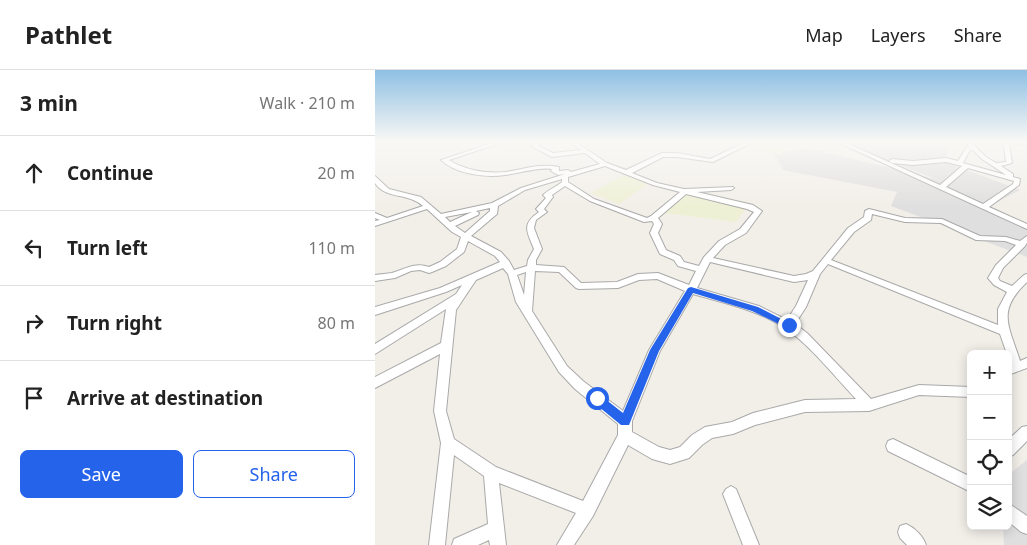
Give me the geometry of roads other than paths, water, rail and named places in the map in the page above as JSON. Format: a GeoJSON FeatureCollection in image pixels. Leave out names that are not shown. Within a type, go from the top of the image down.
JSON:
{"type":"FeatureCollection","features":[{"type":"Feature","properties":{"kind":"street"},"geometry":{"type":"LineString","coordinates":[[449,163],[458,169],[503,174],[544,166],[557,168],[554,171],[558,173],[592,169]]}},
{"type":"Feature","properties":{"kind":"street"},"geometry":{"type":"LineString","coordinates":[[626,173],[646,163]]}},
{"type":"Feature","properties":{"kind":"street"},"geometry":{"type":"LineString","coordinates":[[890,163],[1027,227]]}},
{"type":"Feature","properties":{"kind":"street"},"geometry":{"type":"LineString","coordinates":[[959,163],[1018,180]]}},
{"type":"Feature","properties":{"kind":"street"},"geometry":{"type":"LineString","coordinates":[[993,163],[1018,180]]}},
{"type":"Feature","properties":{"kind":"street"},"geometry":{"type":"LineString","coordinates":[[996,165],[1008,163]]}},
{"type":"Feature","properties":{"kind":"street"},"geometry":{"type":"LineString","coordinates":[[450,225],[523,189],[565,180],[605,164],[655,184],[758,210],[743,230],[722,243],[704,264],[691,290],[655,350],[625,421],[625,436],[587,510],[565,545]]}},
{"type":"Feature","properties":{"kind":"street"},"geometry":{"type":"LineString","coordinates":[[941,188],[963,164]]}},
{"type":"Feature","properties":{"kind":"street"},"geometry":{"type":"LineString","coordinates":[[375,178],[378,187],[387,191],[419,198],[450,225],[465,236],[488,247],[506,263],[512,274],[517,294],[563,369],[604,406],[625,421]]}},
{"type":"Feature","properties":{"kind":"street"},"geometry":{"type":"LineString","coordinates":[[565,180],[593,200],[647,220],[654,218],[685,191],[731,188]]}},
{"type":"Feature","properties":{"kind":"street"},"geometry":{"type":"LineString","coordinates":[[527,310],[532,260],[538,250],[530,228],[533,219],[543,212],[540,209],[550,197],[546,195],[555,192],[565,180]]}},
{"type":"Feature","properties":{"kind":"street"},"geometry":{"type":"LineString","coordinates":[[983,207],[1017,185],[1018,180]]}},
{"type":"Feature","properties":{"kind":"street"},"geometry":{"type":"LineString","coordinates":[[441,216],[492,205]]}},
{"type":"Feature","properties":{"kind":"street"},"geometry":{"type":"LineString","coordinates":[[375,278],[395,275],[409,269],[421,267],[436,269],[461,250],[465,236],[494,212],[492,205]]}},
{"type":"Feature","properties":{"kind":"street"},"geometry":{"type":"LineString","coordinates":[[375,224],[429,206]]}},
{"type":"Feature","properties":{"kind":"street"},"geometry":{"type":"LineString","coordinates":[[789,325],[801,306],[816,273],[851,230],[868,218],[869,211],[905,220],[942,221],[979,238],[1006,238],[1025,241]]}},
{"type":"Feature","properties":{"kind":"street"},"geometry":{"type":"LineString","coordinates":[[375,216],[379,215],[386,220]]}},
{"type":"Feature","properties":{"kind":"street"},"geometry":{"type":"LineString","coordinates":[[654,218],[658,224],[654,233],[663,252],[677,258],[681,264],[704,264],[794,279],[816,273]]}},
{"type":"Feature","properties":{"kind":"street"},"geometry":{"type":"LineString","coordinates":[[1012,290],[997,283],[993,278],[999,267],[1025,241]]}},
{"type":"Feature","properties":{"kind":"street"},"geometry":{"type":"LineString","coordinates":[[827,261],[1003,331]]}},
{"type":"Feature","properties":{"kind":"street"},"geometry":{"type":"LineString","coordinates":[[375,311],[473,278],[506,263]]}},
{"type":"Feature","properties":{"kind":"street"},"geometry":{"type":"LineString","coordinates":[[512,274],[531,268],[561,269],[579,286],[619,285],[638,277],[654,276],[691,290],[755,309],[789,325],[803,336],[869,405]]}},
{"type":"Feature","properties":{"kind":"street"},"geometry":{"type":"LineString","coordinates":[[1017,366],[1003,331],[1001,315],[1004,302],[1012,290],[1027,277]]}},
{"type":"Feature","properties":{"kind":"street"},"geometry":{"type":"LineString","coordinates":[[437,545],[448,443],[440,411],[446,345],[451,310],[473,278]]}},
{"type":"Feature","properties":{"kind":"street"},"geometry":{"type":"LineString","coordinates":[[375,350],[459,296]]}},
{"type":"Feature","properties":{"kind":"street"},"geometry":{"type":"LineString","coordinates":[[375,383],[446,345]]}},
{"type":"Feature","properties":{"kind":"street"},"geometry":{"type":"LineString","coordinates":[[625,436],[657,454],[670,458],[684,453],[697,440],[710,432],[733,428],[753,419],[805,406],[869,405],[919,390],[967,392]]}},
{"type":"Feature","properties":{"kind":"street"},"geometry":{"type":"LineString","coordinates":[[1012,446],[1027,432]]}},
{"type":"Feature","properties":{"kind":"street"},"geometry":{"type":"LineString","coordinates":[[448,443],[491,472],[587,510]]}},
{"type":"Feature","properties":{"kind":"street"},"geometry":{"type":"LineString","coordinates":[[893,446],[967,483]]}},
{"type":"Feature","properties":{"kind":"street"},"geometry":{"type":"LineString","coordinates":[[491,472],[498,545]]}},
{"type":"Feature","properties":{"kind":"street"},"geometry":{"type":"LineString","coordinates":[[731,494],[751,545]]}},
{"type":"Feature","properties":{"kind":"street"},"geometry":{"type":"LineString","coordinates":[[1012,514],[1027,526]]}},
{"type":"Feature","properties":{"kind":"street"},"geometry":{"type":"LineString","coordinates":[[460,545],[497,528]]}},
{"type":"Feature","properties":{"kind":"street"},"geometry":{"type":"LineString","coordinates":[[906,532],[918,545]]}}]}
